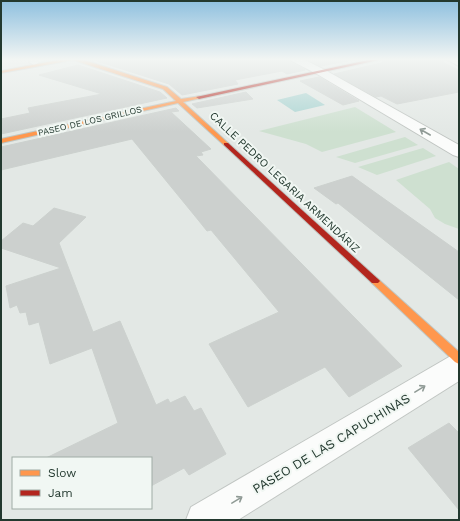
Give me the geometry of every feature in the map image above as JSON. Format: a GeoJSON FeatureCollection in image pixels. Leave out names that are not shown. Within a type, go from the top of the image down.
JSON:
{"type":"FeatureCollection","features":[{"type":"Feature","properties":{"kind":"street","name":"CALLE PEDRO LEGARIA ARMENDÁRIZ"},"geometry":{"type":"LineString","coordinates":[[150,83],[165,88],[459,359]]}},
{"type":"Feature","properties":{"kind":"street","name":"PASEO DE LOS GRILLOS"},"geometry":{"type":"LineString","coordinates":[[1,141],[266,83]]}},
{"type":"Feature","properties":{"kind":"street"},"geometry":{"type":"LineString","coordinates":[[341,83],[459,152]]}},
{"type":"Feature","properties":{"kind":"street","name":"PASEO DE LAS CAPUCHINAS"},"geometry":{"type":"LineString","coordinates":[[204,520],[459,366]]}},
{"type":"Feature","properties":{"kind":"green space"},"geometry":{"type":"Polygon","coordinates":[[[355,107],[396,132],[322,152],[306,144],[259,131],[355,107]]]}},
{"type":"Feature","properties":{"kind":"green space"},"geometry":{"type":"Polygon","coordinates":[[[405,137],[418,145],[355,163],[336,157],[405,137]]]}},
{"type":"Feature","properties":{"kind":"green space"},"geometry":{"type":"Polygon","coordinates":[[[423,148],[436,156],[377,175],[358,167],[423,148]]]}},
{"type":"Feature","properties":{"kind":"green space"},"geometry":{"type":"Polygon","coordinates":[[[449,162],[459,169],[459,229],[445,224],[435,218],[430,209],[396,180],[449,162]]]}},
{"type":"Feature","properties":{"kind":"water"},"geometry":{"type":"Polygon","coordinates":[[[306,93],[325,105],[295,112],[277,100],[306,93]]]}},
{"type":"Feature","properties":{"kind":"building"},"geometry":{"type":"Polygon","coordinates":[[[67,83],[134,83],[160,92],[167,98],[1,134],[1,119],[30,113],[28,108],[102,94],[67,83]]]}},
{"type":"Feature","properties":{"kind":"building"},"geometry":{"type":"Polygon","coordinates":[[[167,83],[238,84],[182,95],[167,83]]]}},
{"type":"Feature","properties":{"kind":"building"},"geometry":{"type":"Polygon","coordinates":[[[304,83],[330,83],[359,101],[343,105],[304,83]]]}},
{"type":"Feature","properties":{"kind":"building"},"geometry":{"type":"Polygon","coordinates":[[[351,83],[459,83],[459,92],[397,104],[381,96],[376,97],[351,83]]]}},
{"type":"Feature","properties":{"kind":"building"},"geometry":{"type":"Polygon","coordinates":[[[246,92],[253,99],[197,108],[192,104],[246,92]]]}},
{"type":"Feature","properties":{"kind":"building"},"geometry":{"type":"Polygon","coordinates":[[[176,108],[179,111],[171,112],[211,149],[201,152],[203,155],[196,156],[402,366],[349,397],[325,367],[248,407],[209,344],[279,312],[211,230],[207,231],[132,139],[1,170],[1,147],[176,108]]]}},
{"type":"Feature","properties":{"kind":"building"},"geometry":{"type":"Polygon","coordinates":[[[352,176],[459,252],[459,300],[338,203],[336,204],[314,188],[352,176]]]}},
{"type":"Feature","properties":{"kind":"building"},"geometry":{"type":"Polygon","coordinates":[[[54,208],[86,217],[59,243],[93,332],[120,321],[156,405],[168,399],[170,403],[185,396],[194,411],[201,408],[226,454],[189,475],[184,468],[152,485],[152,457],[48,457],[118,423],[92,348],[50,364],[39,322],[29,325],[26,312],[20,313],[17,305],[10,308],[6,286],[61,268],[1,248],[1,241],[23,223],[33,226],[54,208]]]}},
{"type":"Feature","properties":{"kind":"building"},"geometry":{"type":"Polygon","coordinates":[[[449,423],[459,433],[459,510],[408,448],[449,423]]]}},
{"type":"Feature","properties":{"kind":"traffic: slow"},"geometry":{"type":"LineString","coordinates":[[150,83],[165,88],[226,144]]}},
{"type":"Feature","properties":{"kind":"traffic: slow"},"geometry":{"type":"LineString","coordinates":[[1,141],[199,97]]}},
{"type":"Feature","properties":{"kind":"traffic: slow"},"geometry":{"type":"LineString","coordinates":[[375,281],[459,359]]}},
{"type":"Feature","properties":{"kind":"traffic: jam"},"geometry":{"type":"LineString","coordinates":[[199,97],[265,83]]}},
{"type":"Feature","properties":{"kind":"traffic: jam"},"geometry":{"type":"LineString","coordinates":[[226,144],[375,281]]}}]}
